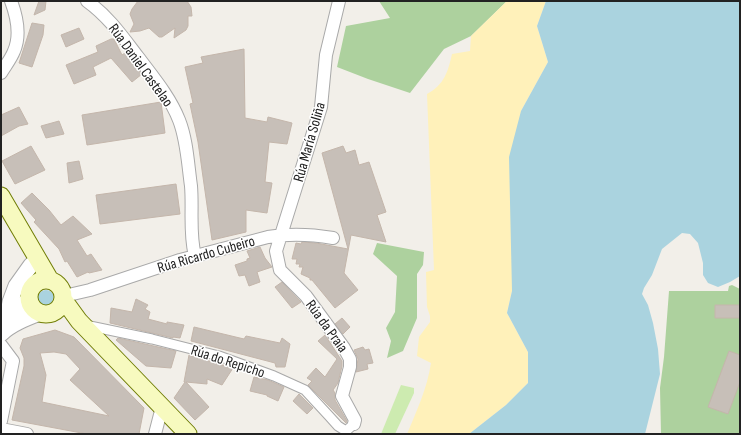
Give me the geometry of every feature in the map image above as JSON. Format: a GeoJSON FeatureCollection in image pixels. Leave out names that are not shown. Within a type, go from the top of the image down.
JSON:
{"type":"FeatureCollection","features":[{"type":"Feature","properties":{"kind":"main road"},"geometry":{"type":"LineString","coordinates":[[1,196],[50,280],[59,286],[56,305]]}},
{"type":"Feature","properties":{"kind":"main road"},"geometry":{"type":"LineString","coordinates":[[31,247],[30,293],[32,307],[56,305],[79,321],[188,434]]}},
{"type":"Feature","properties":{"kind":"main road"},"geometry":{"type":"LineString","coordinates":[[30,293],[40,281],[50,280]]}},
{"type":"Feature","properties":{"kind":"street"},"geometry":{"type":"LineString","coordinates":[[1,73],[14,51],[18,37],[18,27],[11,1]]}},
{"type":"Feature","properties":{"kind":"street","name":"Rúa Daniel Castelao"},"geometry":{"type":"LineString","coordinates":[[87,1],[104,14],[125,40],[167,96],[180,121],[186,148],[191,188],[192,246],[194,256]]}},
{"type":"Feature","properties":{"kind":"street","name":"Rúa María Soliña"},"geometry":{"type":"LineString","coordinates":[[281,234],[321,107],[326,55],[339,1]]}},
{"type":"Feature","properties":{"kind":"street","name":"Rúa Ricardo Cubeiro"},"geometry":{"type":"LineString","coordinates":[[56,305],[82,292],[194,256],[281,234],[308,234],[333,238]]}},
{"type":"Feature","properties":{"kind":"street","name":"Rúa da Praia"},"geometry":{"type":"LineString","coordinates":[[281,234],[276,251],[280,270],[306,296],[344,348],[350,359],[350,367],[342,396],[355,420],[354,424]]}},
{"type":"Feature","properties":{"kind":"street"},"geometry":{"type":"LineString","coordinates":[[4,330],[10,302],[16,286],[31,265]]}},
{"type":"Feature","properties":{"kind":"street"},"geometry":{"type":"LineString","coordinates":[[79,321],[76,302],[82,292]]}},
{"type":"Feature","properties":{"kind":"street"},"geometry":{"type":"LineString","coordinates":[[4,330],[30,293]]}},
{"type":"Feature","properties":{"kind":"street"},"geometry":{"type":"LineString","coordinates":[[4,330],[56,305]]}},
{"type":"Feature","properties":{"kind":"street","name":"Rúa do Repicho"},"geometry":{"type":"LineString","coordinates":[[79,321],[219,356],[274,376],[305,390],[332,420],[346,431],[354,424]]}},
{"type":"Feature","properties":{"kind":"street"},"geometry":{"type":"LineString","coordinates":[[1,345],[13,361],[1,421]]}},
{"type":"Feature","properties":{"kind":"street"},"geometry":{"type":"LineString","coordinates":[[155,434],[162,407]]}},
{"type":"Feature","properties":{"kind":"street"},"geometry":{"type":"LineString","coordinates":[[1,429],[27,434]]}},
{"type":"Feature","properties":{"kind":"green space"},"geometry":{"type":"Polygon","coordinates":[[[379,1],[507,1],[471,36],[444,49],[410,93],[337,67],[346,26],[390,18],[379,1]]]}},
{"type":"Feature","properties":{"kind":"green space"},"geometry":{"type":"Polygon","coordinates":[[[377,243],[424,252],[423,265],[417,274],[417,318],[403,351],[387,358],[391,341],[386,328],[395,312],[397,276],[373,254],[377,243]]]}},
{"type":"Feature","properties":{"kind":"green space"},"geometry":{"type":"Polygon","coordinates":[[[732,285],[740,289],[740,434],[661,434],[660,388],[669,291],[728,291],[729,286],[732,285]]]}},
{"type":"Feature","properties":{"kind":"green space"},"geometry":{"type":"Polygon","coordinates":[[[401,385],[414,388],[414,393],[395,434],[381,434],[401,385]]]}},
{"type":"Feature","properties":{"kind":"sand"},"geometry":{"type":"Polygon","coordinates":[[[507,1],[546,1],[537,26],[548,62],[521,111],[512,291],[507,313],[528,352],[528,383],[506,405],[469,434],[407,434],[424,391],[431,363],[417,356],[419,337],[430,322],[427,307],[426,272],[434,270],[427,94],[441,82],[449,67],[452,54],[470,51],[471,36],[507,1]]]}},
{"type":"Feature","properties":{"kind":"water"},"geometry":{"type":"Polygon","coordinates":[[[546,1],[740,1],[740,276],[718,287],[708,283],[703,275],[703,263],[698,243],[690,234],[682,233],[662,249],[652,275],[642,294],[648,305],[653,323],[658,349],[660,374],[645,434],[469,434],[506,405],[528,383],[528,352],[507,313],[512,291],[509,157],[521,111],[548,62],[537,26],[546,1]]]}},
{"type":"Feature","properties":{"kind":"water"},"geometry":{"type":"Polygon","coordinates":[[[46,290],[52,292],[54,298],[52,304],[46,306],[40,304],[38,298],[40,292],[46,290]]]}},
{"type":"Feature","properties":{"kind":"building"},"geometry":{"type":"Polygon","coordinates":[[[39,1],[46,1],[45,10],[34,15],[39,1]]]}},
{"type":"Feature","properties":{"kind":"building"},"geometry":{"type":"Polygon","coordinates":[[[138,1],[187,1],[191,7],[192,16],[188,16],[188,26],[186,30],[174,38],[175,28],[162,37],[159,37],[149,28],[130,32],[134,24],[130,14],[138,1]]]}},
{"type":"Feature","properties":{"kind":"building"},"geometry":{"type":"Polygon","coordinates":[[[32,23],[44,25],[43,35],[32,67],[19,63],[32,23]]]}},
{"type":"Feature","properties":{"kind":"building"},"geometry":{"type":"Polygon","coordinates":[[[79,28],[84,39],[66,47],[61,35],[79,28]]]}},
{"type":"Feature","properties":{"kind":"building"},"geometry":{"type":"Polygon","coordinates":[[[114,39],[122,55],[125,53],[142,74],[132,82],[111,58],[93,67],[96,75],[74,84],[66,65],[98,52],[96,46],[114,39]]]}},
{"type":"Feature","properties":{"kind":"building"},"geometry":{"type":"Polygon","coordinates":[[[244,49],[245,118],[267,122],[268,117],[292,123],[287,144],[269,142],[265,182],[272,183],[267,213],[246,210],[246,232],[212,240],[198,142],[190,104],[193,103],[185,67],[203,63],[201,57],[244,49]]]}},
{"type":"Feature","properties":{"kind":"building"},"geometry":{"type":"Polygon","coordinates":[[[161,102],[165,133],[87,145],[82,115],[161,102]]]}},
{"type":"Feature","properties":{"kind":"building"},"geometry":{"type":"Polygon","coordinates":[[[19,107],[28,124],[19,126],[1,136],[1,115],[19,107]]]}},
{"type":"Feature","properties":{"kind":"building"},"geometry":{"type":"Polygon","coordinates":[[[59,121],[64,134],[46,138],[41,126],[59,121]]]}},
{"type":"Feature","properties":{"kind":"building"},"geometry":{"type":"Polygon","coordinates":[[[31,146],[45,170],[15,184],[2,161],[31,146]]]}},
{"type":"Feature","properties":{"kind":"building"},"geometry":{"type":"Polygon","coordinates":[[[343,146],[346,153],[355,150],[359,165],[369,162],[386,212],[377,215],[386,242],[351,235],[344,273],[358,290],[335,308],[312,280],[310,280],[310,278],[301,274],[303,267],[299,267],[300,264],[296,264],[297,259],[292,259],[296,243],[316,243],[348,249],[322,153],[343,146]]]}},
{"type":"Feature","properties":{"kind":"building"},"geometry":{"type":"Polygon","coordinates":[[[79,161],[83,179],[69,183],[67,163],[79,161]]]}},
{"type":"Feature","properties":{"kind":"building"},"geometry":{"type":"Polygon","coordinates":[[[176,184],[180,214],[100,224],[96,195],[176,184]]]}},
{"type":"Feature","properties":{"kind":"building"},"geometry":{"type":"Polygon","coordinates":[[[32,193],[61,225],[73,216],[92,234],[77,240],[87,256],[91,254],[102,270],[88,272],[77,277],[67,261],[65,262],[59,249],[34,222],[36,220],[21,203],[32,193]]]}},
{"type":"Feature","properties":{"kind":"building"},"geometry":{"type":"Polygon","coordinates":[[[260,247],[265,258],[272,267],[257,272],[260,282],[249,286],[245,275],[239,276],[235,265],[247,261],[247,259],[250,258],[247,251],[260,247]]]}},
{"type":"Feature","properties":{"kind":"building"},"geometry":{"type":"Polygon","coordinates":[[[282,282],[301,302],[292,308],[275,287],[282,282]]]}},
{"type":"Feature","properties":{"kind":"building"},"geometry":{"type":"Polygon","coordinates":[[[136,299],[148,305],[145,309],[150,312],[148,319],[167,324],[167,322],[184,325],[180,338],[173,338],[110,323],[111,308],[132,312],[136,299]]]}},
{"type":"Feature","properties":{"kind":"building"},"geometry":{"type":"Polygon","coordinates":[[[715,305],[740,305],[740,318],[715,318],[715,305]]]}},
{"type":"Feature","properties":{"kind":"building"},"geometry":{"type":"Polygon","coordinates":[[[342,318],[350,327],[343,334],[335,324],[342,318]]]}},
{"type":"Feature","properties":{"kind":"building"},"geometry":{"type":"Polygon","coordinates":[[[194,327],[244,339],[246,336],[280,343],[282,338],[290,344],[285,367],[276,367],[275,363],[191,341],[194,327]]]}},
{"type":"Feature","properties":{"kind":"building"},"geometry":{"type":"Polygon","coordinates":[[[55,330],[74,337],[144,408],[139,434],[87,434],[12,420],[24,366],[24,358],[20,348],[23,339],[55,330]],[[54,352],[40,353],[46,375],[42,402],[109,416],[70,380],[80,369],[66,354],[54,352]]]}},
{"type":"Feature","properties":{"kind":"building"},"geometry":{"type":"Polygon","coordinates":[[[325,335],[342,361],[338,383],[333,390],[335,393],[335,400],[347,421],[346,423],[308,385],[312,381],[307,378],[316,368],[325,377],[337,359],[318,341],[325,335]]]}},
{"type":"Feature","properties":{"kind":"building"},"geometry":{"type":"Polygon","coordinates":[[[118,338],[176,351],[171,368],[146,366],[116,340],[118,338]]]}},
{"type":"Feature","properties":{"kind":"building"},"geometry":{"type":"Polygon","coordinates":[[[363,347],[365,350],[369,349],[373,363],[367,364],[368,369],[356,372],[358,359],[354,350],[363,347]]]}},
{"type":"Feature","properties":{"kind":"building"},"geometry":{"type":"Polygon","coordinates":[[[729,351],[740,355],[740,382],[728,414],[708,407],[729,351]]]}},
{"type":"Feature","properties":{"kind":"building"},"geometry":{"type":"Polygon","coordinates":[[[189,355],[233,368],[222,385],[207,379],[207,384],[186,382],[209,407],[195,420],[174,398],[185,382],[189,355]]]}},
{"type":"Feature","properties":{"kind":"building"},"geometry":{"type":"Polygon","coordinates":[[[254,377],[268,380],[284,387],[278,401],[267,395],[250,391],[254,377]]]}},
{"type":"Feature","properties":{"kind":"building"},"geometry":{"type":"Polygon","coordinates":[[[299,394],[313,408],[307,414],[293,401],[299,394]]]}}]}
